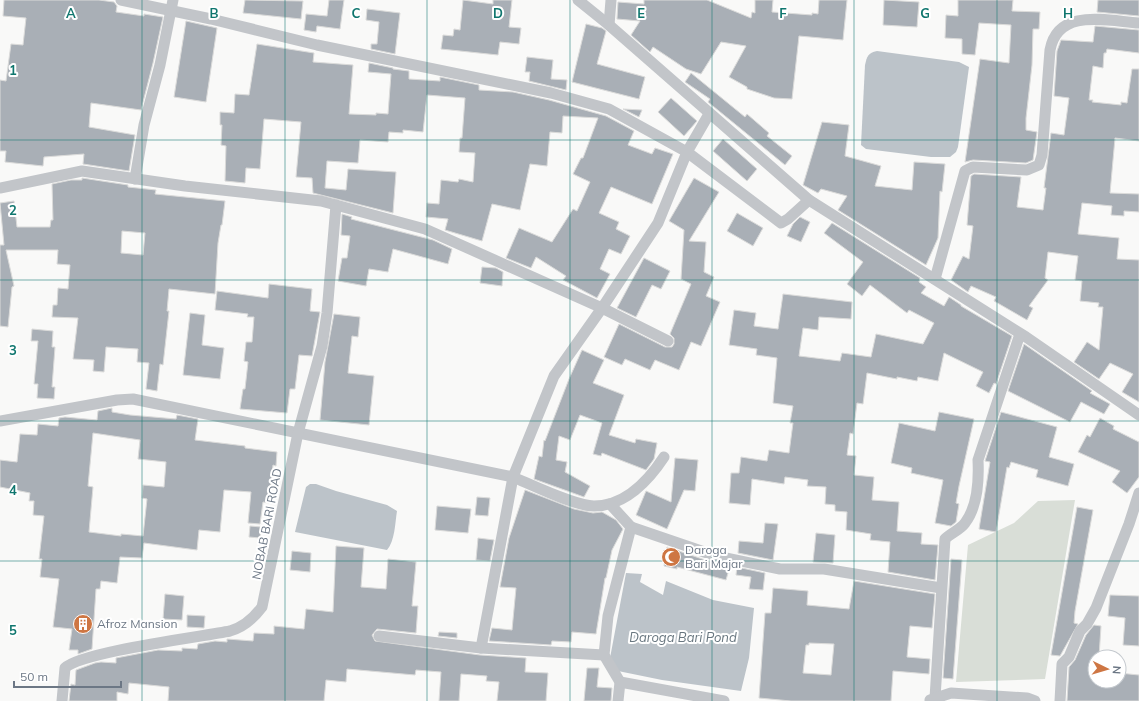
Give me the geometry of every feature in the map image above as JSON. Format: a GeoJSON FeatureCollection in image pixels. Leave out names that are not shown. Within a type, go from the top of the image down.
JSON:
{"type":"FeatureCollection","features":[{"type":"Feature","properties":{"kind":"street"},"geometry":{"type":"LineString","coordinates":[[121,0],[172,5],[317,45],[551,93],[609,109],[687,152],[781,223],[788,219],[809,200]]}},
{"type":"Feature","properties":{"kind":"street"},"geometry":{"type":"LineString","coordinates":[[578,0],[609,25],[809,200],[1020,334],[1139,415]]}},
{"type":"Feature","properties":{"kind":"street"},"geometry":{"type":"LineString","coordinates":[[609,25],[611,0]]}},
{"type":"Feature","properties":{"kind":"street"},"geometry":{"type":"LineString","coordinates":[[135,179],[144,125],[160,65],[172,5]]}},
{"type":"Feature","properties":{"kind":"street"},"geometry":{"type":"LineString","coordinates":[[935,279],[965,171],[973,167],[1027,170],[1039,165],[1042,155],[1050,50],[1052,41],[1058,31],[1081,19],[1139,23]]}},
{"type":"Feature","properties":{"kind":"street"},"geometry":{"type":"LineString","coordinates":[[481,648],[513,477],[554,376],[602,308],[658,223],[687,152],[709,114]]}},
{"type":"Feature","properties":{"kind":"street"},"geometry":{"type":"LineString","coordinates":[[0,188],[82,171],[135,179],[321,201],[425,229],[602,308],[668,342]]}},
{"type":"Feature","properties":{"kind":"street","name":"NOBAB BARI ROAD"},"geometry":{"type":"LineString","coordinates":[[62,701],[65,668],[76,661],[119,651],[230,631],[240,628],[254,618],[262,607],[298,433],[322,346],[327,313],[336,205]]}},
{"type":"Feature","properties":{"kind":"street"},"geometry":{"type":"LineString","coordinates":[[1020,334],[978,460],[979,478],[974,504],[965,524],[946,539],[932,699],[951,693],[1027,698],[1035,701]]}},
{"type":"Feature","properties":{"kind":"street"},"geometry":{"type":"LineString","coordinates":[[0,421],[117,400],[133,399],[513,477],[566,499],[593,506],[610,504],[637,489],[655,471],[664,457]]}},
{"type":"Feature","properties":{"kind":"street"},"geometry":{"type":"LineString","coordinates":[[1060,701],[1062,664],[1069,657],[1080,631],[1087,624],[1096,608],[1129,524],[1139,493]]}},
{"type":"Feature","properties":{"kind":"street"},"geometry":{"type":"LineString","coordinates":[[610,504],[631,527],[716,556],[780,569],[824,569],[941,588]]}},
{"type":"Feature","properties":{"kind":"street"},"geometry":{"type":"LineString","coordinates":[[618,701],[620,682],[604,655],[608,616],[631,527]]}},
{"type":"Feature","properties":{"kind":"street"},"geometry":{"type":"LineString","coordinates":[[380,636],[481,648],[604,655]]}},
{"type":"Feature","properties":{"kind":"street"},"geometry":{"type":"LineString","coordinates":[[620,682],[724,701]]}},
{"type":"Feature","properties":{"kind":"shaded area"},"geometry":{"type":"Polygon","coordinates":[[[1075,500],[1045,679],[956,682],[968,545],[1014,523],[1038,501],[1075,500]]]}},
{"type":"Feature","properties":{"kind":"water"},"geometry":{"type":"Polygon","coordinates":[[[877,51],[959,62],[969,67],[958,147],[956,152],[950,157],[931,157],[866,149],[861,145],[866,59],[868,55],[877,51]]]}},
{"type":"Feature","properties":{"kind":"water"},"geometry":{"type":"Polygon","coordinates":[[[310,484],[316,484],[387,505],[397,511],[392,542],[387,550],[295,532],[306,487],[310,484]]]}},
{"type":"Feature","properties":{"kind":"water","name":"Daroga Bari Pond"},"geometry":{"type":"Polygon","coordinates":[[[626,573],[642,574],[640,582],[663,595],[666,581],[713,600],[754,608],[749,658],[741,691],[662,680],[618,671],[610,658],[626,573]]]}},
{"type":"Feature","properties":{"kind":"building"},"geometry":{"type":"Polygon","coordinates":[[[4,0],[99,0],[114,2],[117,6],[116,12],[163,17],[141,110],[91,103],[89,127],[135,135],[129,171],[83,164],[84,154],[44,157],[43,166],[5,162],[6,151],[0,151],[0,80],[6,81],[11,44],[23,45],[26,18],[3,16],[4,0]]]}},
{"type":"Feature","properties":{"kind":"building"},"geometry":{"type":"Polygon","coordinates":[[[245,0],[303,1],[301,19],[243,13],[245,0]]]}},
{"type":"Feature","properties":{"kind":"building"},"geometry":{"type":"Polygon","coordinates":[[[329,0],[344,0],[340,29],[317,26],[316,32],[304,30],[306,14],[327,16],[329,0]]]}},
{"type":"Feature","properties":{"kind":"building"},"geometry":{"type":"Polygon","coordinates":[[[463,0],[493,4],[493,0],[512,0],[509,27],[521,28],[519,44],[500,42],[498,55],[441,49],[443,35],[453,36],[454,29],[460,30],[463,0]]]}},
{"type":"Feature","properties":{"kind":"building"},"geometry":{"type":"Polygon","coordinates":[[[644,0],[707,0],[751,18],[752,12],[755,13],[755,0],[773,0],[772,12],[812,15],[812,13],[818,14],[819,0],[847,0],[843,40],[799,36],[792,99],[774,98],[747,89],[747,87],[729,77],[746,46],[721,42],[701,74],[686,69],[653,47],[650,52],[631,35],[640,21],[617,19],[618,2],[644,4],[644,0]]]}},
{"type":"Feature","properties":{"kind":"building"},"geometry":{"type":"Polygon","coordinates":[[[884,0],[919,2],[917,27],[883,25],[884,0]]]}},
{"type":"Feature","properties":{"kind":"building"},"geometry":{"type":"Polygon","coordinates":[[[958,0],[1013,0],[1012,11],[1040,12],[1039,29],[1033,29],[1032,65],[1026,118],[1026,130],[1037,132],[1033,160],[1026,163],[973,160],[965,162],[980,59],[1009,63],[1011,25],[979,23],[975,55],[962,54],[962,39],[945,38],[946,15],[958,16],[958,0]]]}},
{"type":"Feature","properties":{"kind":"building"},"geometry":{"type":"Polygon","coordinates":[[[1098,0],[1139,0],[1139,16],[1097,12],[1098,0]]]}},
{"type":"Feature","properties":{"kind":"building"},"geometry":{"type":"Polygon","coordinates":[[[367,9],[400,13],[395,54],[371,49],[371,44],[377,44],[379,22],[366,20],[367,9]]]}},
{"type":"Feature","properties":{"kind":"building"},"geometry":{"type":"Polygon","coordinates":[[[186,21],[217,28],[206,102],[174,97],[186,21]]]}},
{"type":"Feature","properties":{"kind":"building"},"geometry":{"type":"Polygon","coordinates":[[[586,24],[602,28],[606,31],[597,64],[645,77],[639,99],[572,82],[586,24]]]}},
{"type":"Feature","properties":{"kind":"building"},"geometry":{"type":"Polygon","coordinates":[[[1095,26],[1139,30],[1139,53],[1107,49],[1106,53],[1104,53],[1103,68],[1093,66],[1089,100],[1093,100],[1092,102],[1121,105],[1121,102],[1127,103],[1132,69],[1139,69],[1139,141],[1115,138],[1110,193],[1139,194],[1139,212],[1124,211],[1124,216],[1111,215],[1112,206],[1082,203],[1078,234],[1119,238],[1117,259],[1139,260],[1139,402],[1122,392],[1133,374],[1110,363],[1099,379],[1074,362],[1087,342],[1099,350],[1103,307],[1098,307],[1099,303],[1080,301],[1082,281],[1075,280],[1078,256],[1048,252],[1045,278],[1048,280],[1029,306],[1033,308],[1027,320],[994,301],[996,297],[971,286],[968,292],[951,280],[963,256],[969,259],[973,226],[967,225],[971,176],[974,174],[1021,177],[1017,207],[1043,210],[1046,188],[1044,188],[1051,133],[1064,135],[1069,98],[1054,96],[1057,51],[1061,40],[1093,42],[1095,26]]]}},
{"type":"Feature","properties":{"kind":"building"},"geometry":{"type":"Polygon","coordinates":[[[257,44],[314,53],[313,62],[353,65],[349,114],[388,114],[391,74],[368,72],[369,63],[409,71],[409,79],[440,81],[440,77],[479,85],[479,90],[513,92],[549,100],[606,116],[634,131],[628,145],[652,154],[655,148],[673,154],[652,204],[611,187],[599,213],[619,222],[616,229],[630,236],[621,254],[609,249],[600,269],[610,274],[597,298],[563,280],[566,276],[536,257],[531,268],[506,258],[519,228],[552,242],[573,209],[577,211],[590,182],[573,174],[581,158],[583,158],[598,118],[563,116],[562,133],[550,132],[547,166],[530,164],[520,210],[492,204],[482,241],[445,230],[448,219],[426,217],[427,203],[439,204],[441,180],[458,182],[459,179],[473,182],[475,153],[459,152],[460,138],[462,138],[465,98],[427,95],[423,132],[403,130],[403,133],[389,132],[388,142],[360,140],[358,163],[327,161],[325,188],[346,190],[348,169],[396,172],[393,213],[313,193],[312,178],[296,177],[301,122],[264,119],[260,169],[246,168],[245,183],[225,181],[226,146],[221,145],[222,125],[220,125],[220,112],[234,113],[235,94],[249,95],[257,44]]]}},
{"type":"Feature","properties":{"kind":"building"},"geometry":{"type":"Polygon","coordinates":[[[527,57],[553,60],[551,79],[567,80],[566,90],[529,81],[530,72],[525,72],[527,57]]]}},
{"type":"Feature","properties":{"kind":"building"},"geometry":{"type":"Polygon","coordinates":[[[691,73],[745,117],[747,114],[769,133],[767,136],[792,156],[785,165],[708,102],[710,99],[685,82],[691,73]]]}},
{"type":"Feature","properties":{"kind":"building"},"geometry":{"type":"Polygon","coordinates":[[[671,98],[697,121],[684,136],[658,112],[671,98]]]}},
{"type":"Feature","properties":{"kind":"building"},"geometry":{"type":"Polygon","coordinates":[[[623,109],[642,110],[639,117],[623,109]]]}},
{"type":"Feature","properties":{"kind":"building"},"geometry":{"type":"Polygon","coordinates":[[[822,122],[849,125],[845,156],[881,166],[875,186],[912,190],[914,162],[945,164],[942,192],[940,191],[938,238],[926,265],[838,210],[847,196],[821,189],[818,193],[803,185],[822,122]]]}},
{"type":"Feature","properties":{"kind":"building"},"geometry":{"type":"Polygon","coordinates":[[[723,139],[757,169],[747,181],[713,151],[723,139]]]}},
{"type":"Feature","properties":{"kind":"building"},"geometry":{"type":"Polygon","coordinates":[[[82,178],[128,185],[128,187],[156,190],[155,194],[225,201],[218,243],[215,294],[169,289],[167,311],[169,311],[163,365],[160,364],[157,391],[146,389],[149,363],[137,362],[138,349],[106,347],[104,372],[93,371],[94,360],[73,359],[78,318],[52,317],[53,305],[57,305],[58,288],[68,289],[70,265],[57,264],[58,250],[6,250],[14,286],[12,287],[8,327],[0,326],[0,245],[4,245],[0,203],[14,201],[17,227],[50,227],[51,220],[53,220],[52,184],[71,180],[82,180],[82,178]],[[122,231],[121,253],[143,255],[145,233],[122,231]]]}},
{"type":"Feature","properties":{"kind":"building"},"geometry":{"type":"Polygon","coordinates":[[[694,178],[719,192],[689,241],[706,242],[704,272],[714,277],[706,296],[720,302],[701,346],[691,342],[679,370],[655,360],[650,370],[625,359],[622,365],[604,357],[619,324],[665,347],[672,347],[674,344],[674,338],[670,334],[691,284],[681,279],[684,230],[669,221],[694,178]]]}},
{"type":"Feature","properties":{"kind":"building"},"geometry":{"type":"Polygon","coordinates":[[[737,213],[763,228],[753,246],[727,231],[737,213]]]}},
{"type":"Feature","properties":{"kind":"building"},"geometry":{"type":"Polygon","coordinates":[[[342,214],[352,217],[351,219],[433,240],[452,249],[448,264],[393,249],[388,272],[369,269],[366,286],[338,281],[342,258],[347,258],[350,236],[341,235],[342,214]]]}},
{"type":"Feature","properties":{"kind":"building"},"geometry":{"type":"Polygon","coordinates":[[[800,217],[810,222],[801,242],[787,236],[793,224],[800,217]]]}},
{"type":"Feature","properties":{"kind":"building"},"geometry":{"type":"Polygon","coordinates":[[[832,223],[920,278],[919,282],[926,287],[921,293],[944,306],[949,297],[961,306],[1012,336],[996,384],[994,383],[989,393],[976,386],[983,372],[944,353],[938,381],[918,377],[917,381],[897,377],[897,379],[867,373],[863,404],[857,403],[853,434],[850,433],[847,455],[856,456],[854,475],[874,477],[872,500],[899,502],[897,531],[922,533],[921,544],[938,545],[935,580],[888,572],[890,542],[870,540],[871,534],[846,530],[847,512],[835,511],[835,505],[825,504],[826,487],[807,486],[808,480],[785,477],[784,484],[752,479],[750,505],[729,503],[731,473],[739,473],[741,457],[767,461],[769,450],[789,453],[793,423],[790,423],[793,406],[773,403],[777,358],[756,355],[757,349],[729,345],[734,310],[756,313],[754,326],[778,329],[783,294],[852,302],[851,319],[819,317],[818,330],[803,328],[799,356],[840,361],[842,353],[871,357],[876,334],[923,344],[934,323],[909,310],[907,313],[870,285],[862,296],[847,284],[863,262],[824,233],[832,223]]]}},
{"type":"Feature","properties":{"kind":"building"},"geometry":{"type":"Polygon","coordinates":[[[644,258],[670,271],[661,289],[652,285],[636,317],[617,308],[644,258]]]}},
{"type":"Feature","properties":{"kind":"building"},"geometry":{"type":"Polygon","coordinates":[[[482,267],[496,268],[503,272],[502,286],[480,283],[482,267]]]}},
{"type":"Feature","properties":{"kind":"building"},"geometry":{"type":"Polygon","coordinates":[[[269,284],[312,289],[310,311],[320,312],[312,356],[299,355],[295,389],[290,389],[287,413],[240,409],[243,389],[245,389],[248,362],[244,361],[246,342],[252,342],[254,317],[247,317],[248,314],[215,310],[217,291],[268,298],[269,284]]]}},
{"type":"Feature","properties":{"kind":"building"},"geometry":{"type":"Polygon","coordinates":[[[190,313],[205,315],[202,345],[224,348],[220,379],[183,375],[190,313]]]}},
{"type":"Feature","properties":{"kind":"building"},"geometry":{"type":"Polygon","coordinates":[[[334,314],[360,317],[358,337],[352,336],[348,373],[374,376],[369,425],[320,420],[325,362],[334,314]]]}},
{"type":"Feature","properties":{"kind":"building"},"geometry":{"type":"Polygon","coordinates":[[[32,329],[53,331],[52,347],[55,347],[52,387],[55,387],[54,399],[37,398],[38,384],[34,384],[38,341],[31,341],[32,329]]]}},
{"type":"Feature","properties":{"kind":"building"},"geometry":{"type":"Polygon","coordinates":[[[1024,344],[1092,391],[1090,393],[1110,404],[1104,414],[1081,402],[1070,422],[1008,391],[1024,344]]]}},
{"type":"Feature","properties":{"kind":"building"},"geometry":{"type":"Polygon","coordinates":[[[582,350],[604,360],[593,383],[624,395],[609,435],[635,443],[636,439],[657,443],[654,459],[646,470],[602,453],[601,456],[593,454],[602,423],[580,415],[570,440],[559,436],[556,460],[567,462],[565,472],[590,486],[584,497],[534,479],[539,456],[542,457],[544,440],[545,441],[582,350]]]}},
{"type":"Feature","properties":{"kind":"building"},"geometry":{"type":"Polygon","coordinates":[[[112,408],[112,412],[130,415],[176,419],[177,415],[198,419],[195,440],[245,446],[245,448],[277,452],[276,466],[273,465],[269,503],[263,502],[260,524],[248,523],[251,492],[224,490],[220,532],[199,530],[197,550],[144,543],[142,558],[120,557],[117,583],[101,581],[100,589],[96,589],[92,649],[78,654],[78,650],[69,650],[72,629],[53,627],[59,579],[40,577],[42,559],[39,559],[44,516],[33,515],[34,501],[29,501],[30,493],[0,487],[0,460],[17,462],[20,434],[37,435],[38,424],[58,426],[59,418],[65,417],[97,420],[98,411],[112,408]],[[93,433],[88,486],[93,487],[89,532],[121,536],[121,534],[143,536],[147,499],[142,498],[143,485],[164,487],[166,462],[138,459],[140,440],[93,433]]]}},
{"type":"Feature","properties":{"kind":"building"},"geometry":{"type":"Polygon","coordinates":[[[939,412],[974,419],[956,503],[959,504],[956,522],[951,526],[935,523],[943,480],[911,473],[912,468],[891,463],[899,423],[935,431],[939,412]]]}},
{"type":"Feature","properties":{"kind":"building"},"geometry":{"type":"Polygon","coordinates":[[[1001,412],[1057,427],[1049,457],[1074,464],[1068,486],[1036,477],[1038,470],[1011,462],[1009,468],[1007,467],[996,532],[979,529],[990,462],[985,461],[1001,412]]]}},
{"type":"Feature","properties":{"kind":"building"},"geometry":{"type":"Polygon","coordinates":[[[1100,418],[1114,426],[1113,429],[1139,442],[1139,477],[1127,493],[1112,482],[1120,471],[1078,452],[1087,435],[1090,437],[1100,418]]]}},
{"type":"Feature","properties":{"kind":"building"},"geometry":{"type":"Polygon","coordinates":[[[675,458],[698,460],[695,491],[684,490],[667,529],[636,515],[646,491],[671,502],[675,458]]]}},
{"type":"Feature","properties":{"kind":"building"},"geometry":{"type":"Polygon","coordinates":[[[525,490],[574,509],[593,513],[602,512],[616,520],[623,529],[612,550],[605,578],[596,634],[572,632],[571,642],[552,641],[551,645],[489,641],[492,628],[512,630],[516,588],[500,587],[509,538],[525,490]]]}},
{"type":"Feature","properties":{"kind":"building"},"geometry":{"type":"Polygon","coordinates":[[[477,497],[490,498],[488,516],[475,515],[477,497]]]}},
{"type":"Feature","properties":{"kind":"building"},"geometry":{"type":"Polygon","coordinates":[[[437,506],[471,509],[468,533],[435,530],[437,506]]]}},
{"type":"Feature","properties":{"kind":"building"},"geometry":{"type":"Polygon","coordinates":[[[1077,507],[1093,510],[1075,611],[1074,623],[1078,624],[1060,656],[1051,655],[1077,507]]]}},
{"type":"Feature","properties":{"kind":"building"},"geometry":{"type":"Polygon","coordinates":[[[765,523],[778,524],[773,560],[738,553],[739,541],[763,543],[765,523]]]}},
{"type":"Feature","properties":{"kind":"building"},"geometry":{"type":"Polygon","coordinates":[[[250,526],[261,527],[260,538],[249,537],[250,526]]]}},
{"type":"Feature","properties":{"kind":"building"},"geometry":{"type":"Polygon","coordinates":[[[816,533],[835,535],[833,563],[813,562],[816,533]]]}},
{"type":"Feature","properties":{"kind":"building"},"geometry":{"type":"Polygon","coordinates":[[[478,538],[494,540],[490,561],[476,560],[478,538]]]}},
{"type":"Feature","properties":{"kind":"building"},"geometry":{"type":"Polygon","coordinates":[[[336,546],[364,548],[361,587],[386,589],[388,559],[416,562],[412,606],[418,606],[416,633],[377,629],[372,635],[375,641],[480,655],[526,658],[525,672],[548,673],[546,701],[497,701],[499,682],[486,681],[487,676],[461,674],[459,701],[439,701],[441,672],[416,670],[415,675],[347,669],[346,682],[326,680],[324,701],[168,701],[169,687],[129,683],[128,694],[117,692],[117,701],[69,701],[71,684],[75,685],[76,670],[95,663],[116,663],[116,658],[158,650],[182,651],[182,648],[197,649],[198,644],[215,641],[227,642],[227,639],[253,641],[254,633],[274,634],[274,626],[304,629],[306,609],[333,612],[336,546]]]}},
{"type":"Feature","properties":{"kind":"building"},"geometry":{"type":"Polygon","coordinates":[[[667,547],[714,563],[730,566],[726,580],[677,567],[677,569],[664,566],[667,547]]]}},
{"type":"Feature","properties":{"kind":"building"},"geometry":{"type":"Polygon","coordinates":[[[292,551],[311,553],[310,572],[290,570],[292,551]]]}},
{"type":"Feature","properties":{"kind":"building"},"geometry":{"type":"Polygon","coordinates":[[[951,559],[962,560],[953,679],[943,678],[951,559]]]}},
{"type":"Feature","properties":{"kind":"building"},"geometry":{"type":"Polygon","coordinates":[[[737,567],[765,573],[763,590],[749,589],[751,577],[736,575],[737,567]]]}},
{"type":"Feature","properties":{"kind":"building"},"geometry":{"type":"Polygon","coordinates":[[[854,581],[935,594],[932,628],[910,626],[907,657],[930,659],[929,674],[893,671],[891,701],[791,701],[759,698],[765,613],[771,613],[773,588],[808,591],[807,605],[849,609],[854,581]],[[809,643],[809,645],[806,645],[803,673],[831,675],[834,644],[809,643]]]}},
{"type":"Feature","properties":{"kind":"building"},"geometry":{"type":"Polygon","coordinates":[[[165,594],[184,596],[182,620],[163,619],[165,594]]]}},
{"type":"Feature","properties":{"kind":"building"},"geometry":{"type":"Polygon","coordinates":[[[1110,595],[1139,596],[1139,646],[1123,645],[1125,618],[1108,616],[1110,595]]]}},
{"type":"Feature","properties":{"kind":"building"},"geometry":{"type":"Polygon","coordinates":[[[187,615],[205,616],[204,628],[187,627],[187,615]]]}},
{"type":"Feature","properties":{"kind":"building"},"geometry":{"type":"Polygon","coordinates":[[[1094,625],[1101,626],[1100,649],[1087,649],[1087,689],[1127,689],[1127,674],[1139,675],[1139,701],[1067,701],[1069,667],[1075,660],[1086,635],[1094,625]]]}},
{"type":"Feature","properties":{"kind":"building"},"geometry":{"type":"Polygon","coordinates":[[[439,632],[457,633],[457,638],[438,636],[439,632]]]}},
{"type":"Feature","properties":{"kind":"building"},"geometry":{"type":"Polygon","coordinates":[[[587,668],[599,668],[597,687],[612,688],[611,701],[584,701],[587,668]]]}},
{"type":"Feature","properties":{"kind":"place","name":"Daroga Bari Majar"},"geometry":{"type":"Point","coordinates":[671,557]}},
{"type":"Feature","properties":{"kind":"place","name":"Afroz Mansion"},"geometry":{"type":"Point","coordinates":[83,624]}}]}
